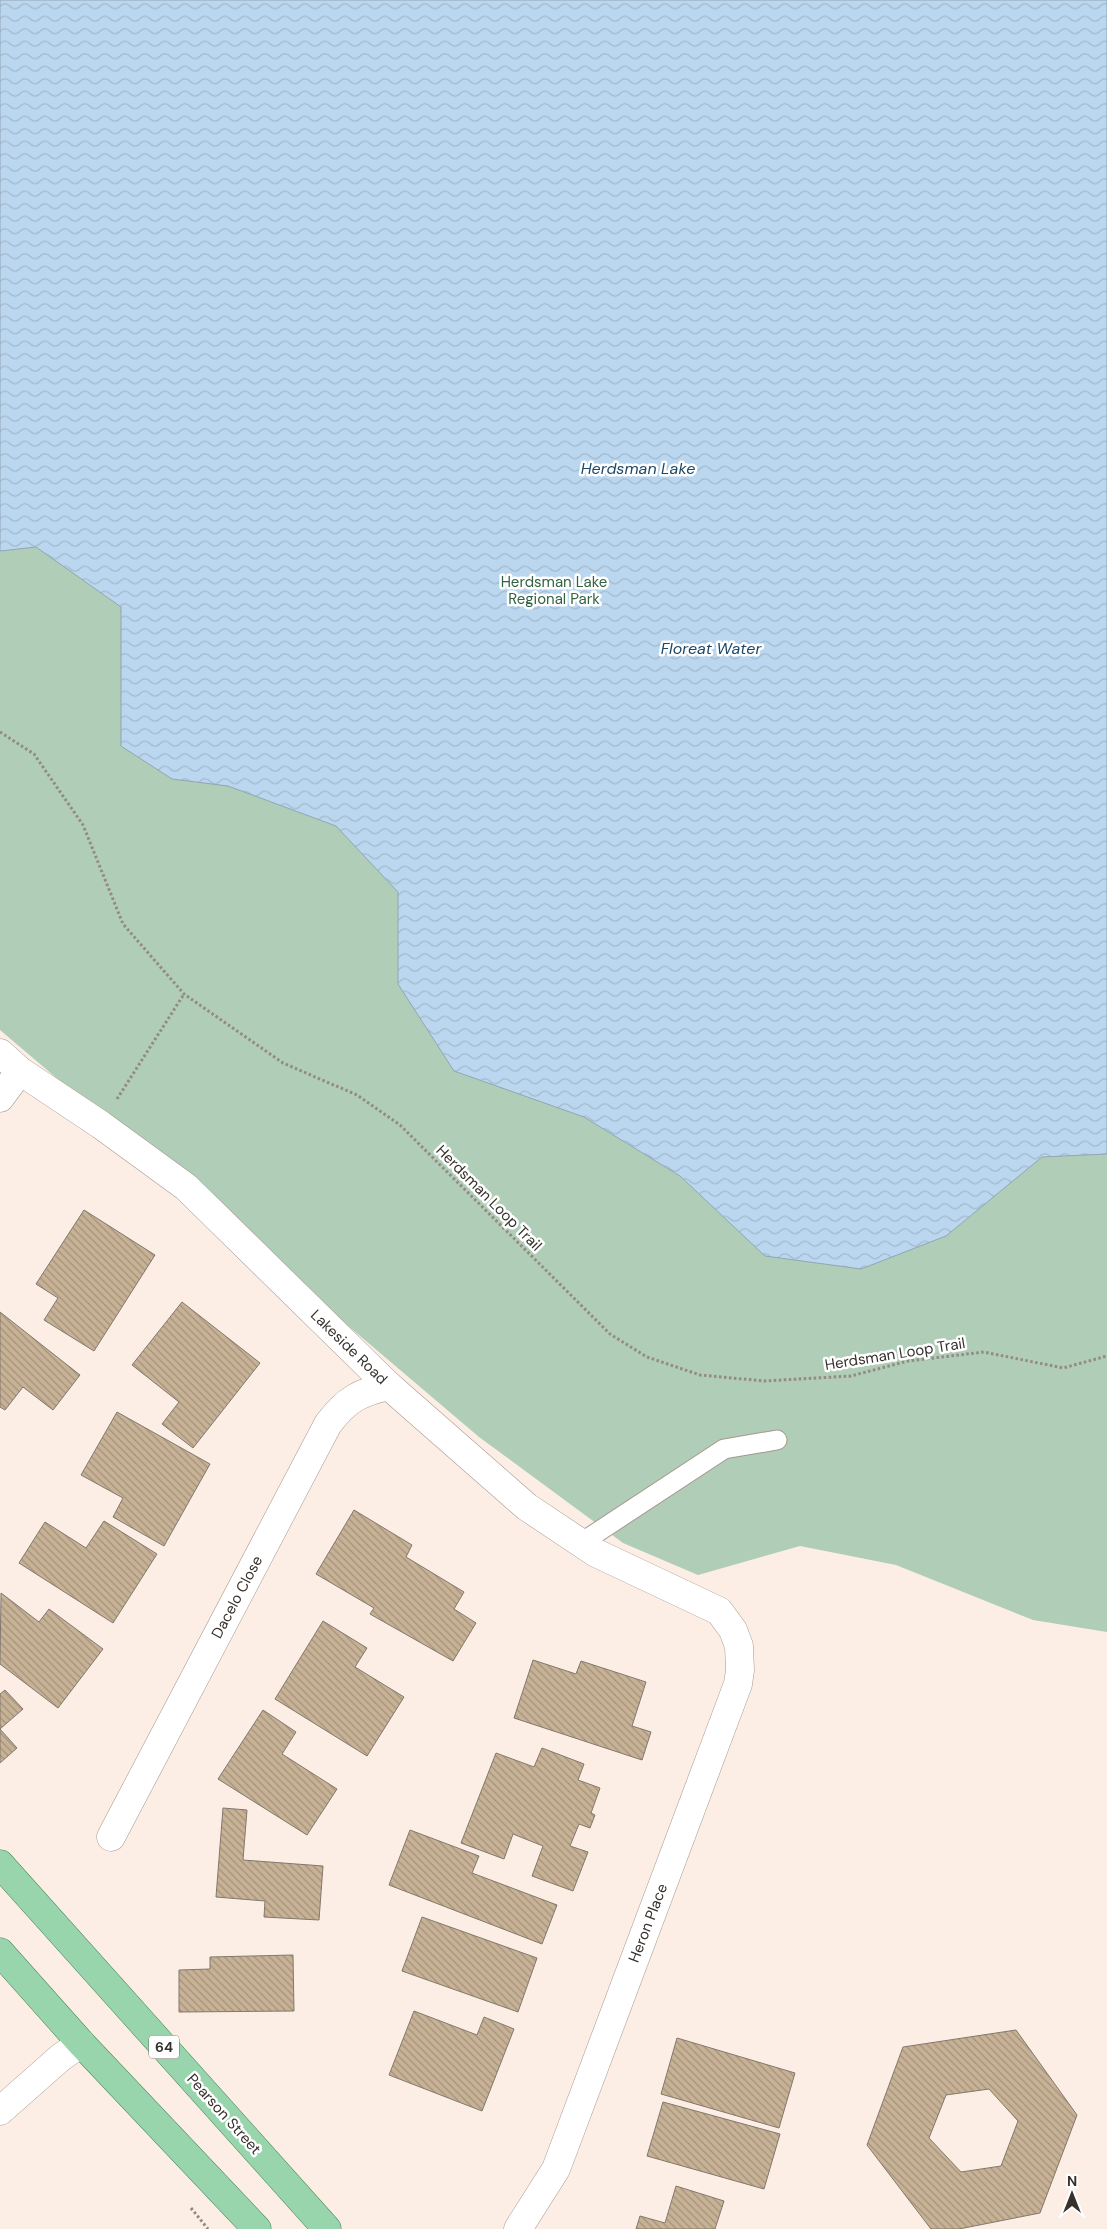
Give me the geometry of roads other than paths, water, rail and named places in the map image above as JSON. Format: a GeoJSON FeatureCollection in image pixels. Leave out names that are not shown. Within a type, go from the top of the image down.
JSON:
{"type":"FeatureCollection","features":[{"type":"Feature","properties":{"kind":"main road","name":"Pearson Street"},"geometry":{"type":"LineString","coordinates":[[0,1864],[327,2229]]}},
{"type":"Feature","properties":{"kind":"main road"},"geometry":{"type":"LineString","coordinates":[[0,1952],[81,2043],[257,2229]]}},
{"type":"Feature","properties":{"kind":"street","name":"Lakeside Road"},"geometry":{"type":"LineString","coordinates":[[0,1053],[20,1071],[101,1125],[186,1187],[389,1386],[527,1507],[596,1553],[719,1611]]}},
{"type":"Feature","properties":{"kind":"street"},"geometry":{"type":"LineString","coordinates":[[0,1098],[20,1071]]}},
{"type":"Feature","properties":{"kind":"street","name":"Dacelo Close"},"geometry":{"type":"LineString","coordinates":[[111,1836],[328,1424],[358,1394],[389,1386]]}},
{"type":"Feature","properties":{"kind":"street","name":"Heron Place"},"geometry":{"type":"LineString","coordinates":[[518,2229],[556,2169],[738,1684],[740,1670],[738,1646],[733,1630],[719,1611]]}},
{"type":"Feature","properties":{"kind":"street"},"geometry":{"type":"LineString","coordinates":[[0,2110],[60,2058],[81,2043]]}},
{"type":"Feature","properties":{"kind":"lane"},"geometry":{"type":"LineString","coordinates":[[580,1543],[724,1448],[778,1440]]}},
{"type":"Feature","properties":{"kind":"water","name":"Floreat Water"},"geometry":{"type":"Polygon","coordinates":[[[0,0],[1107,0],[1107,1154],[1042,1157],[946,1236],[861,1269],[765,1256],[680,1176],[584,1117],[454,1071],[398,984],[398,892],[336,826],[228,786],[172,779],[121,746],[121,607],[36,547],[0,551],[0,0]]]}},
{"type":"Feature","properties":{"kind":"water label","name":"Herdsman Lake"},"geometry":{"type":"Point","coordinates":[638,468]}},
{"type":"Feature","properties":{"kind":"park label","name":"Herdsman Lake Regional Park"},"geometry":{"type":"Point","coordinates":[554,590]}}]}
